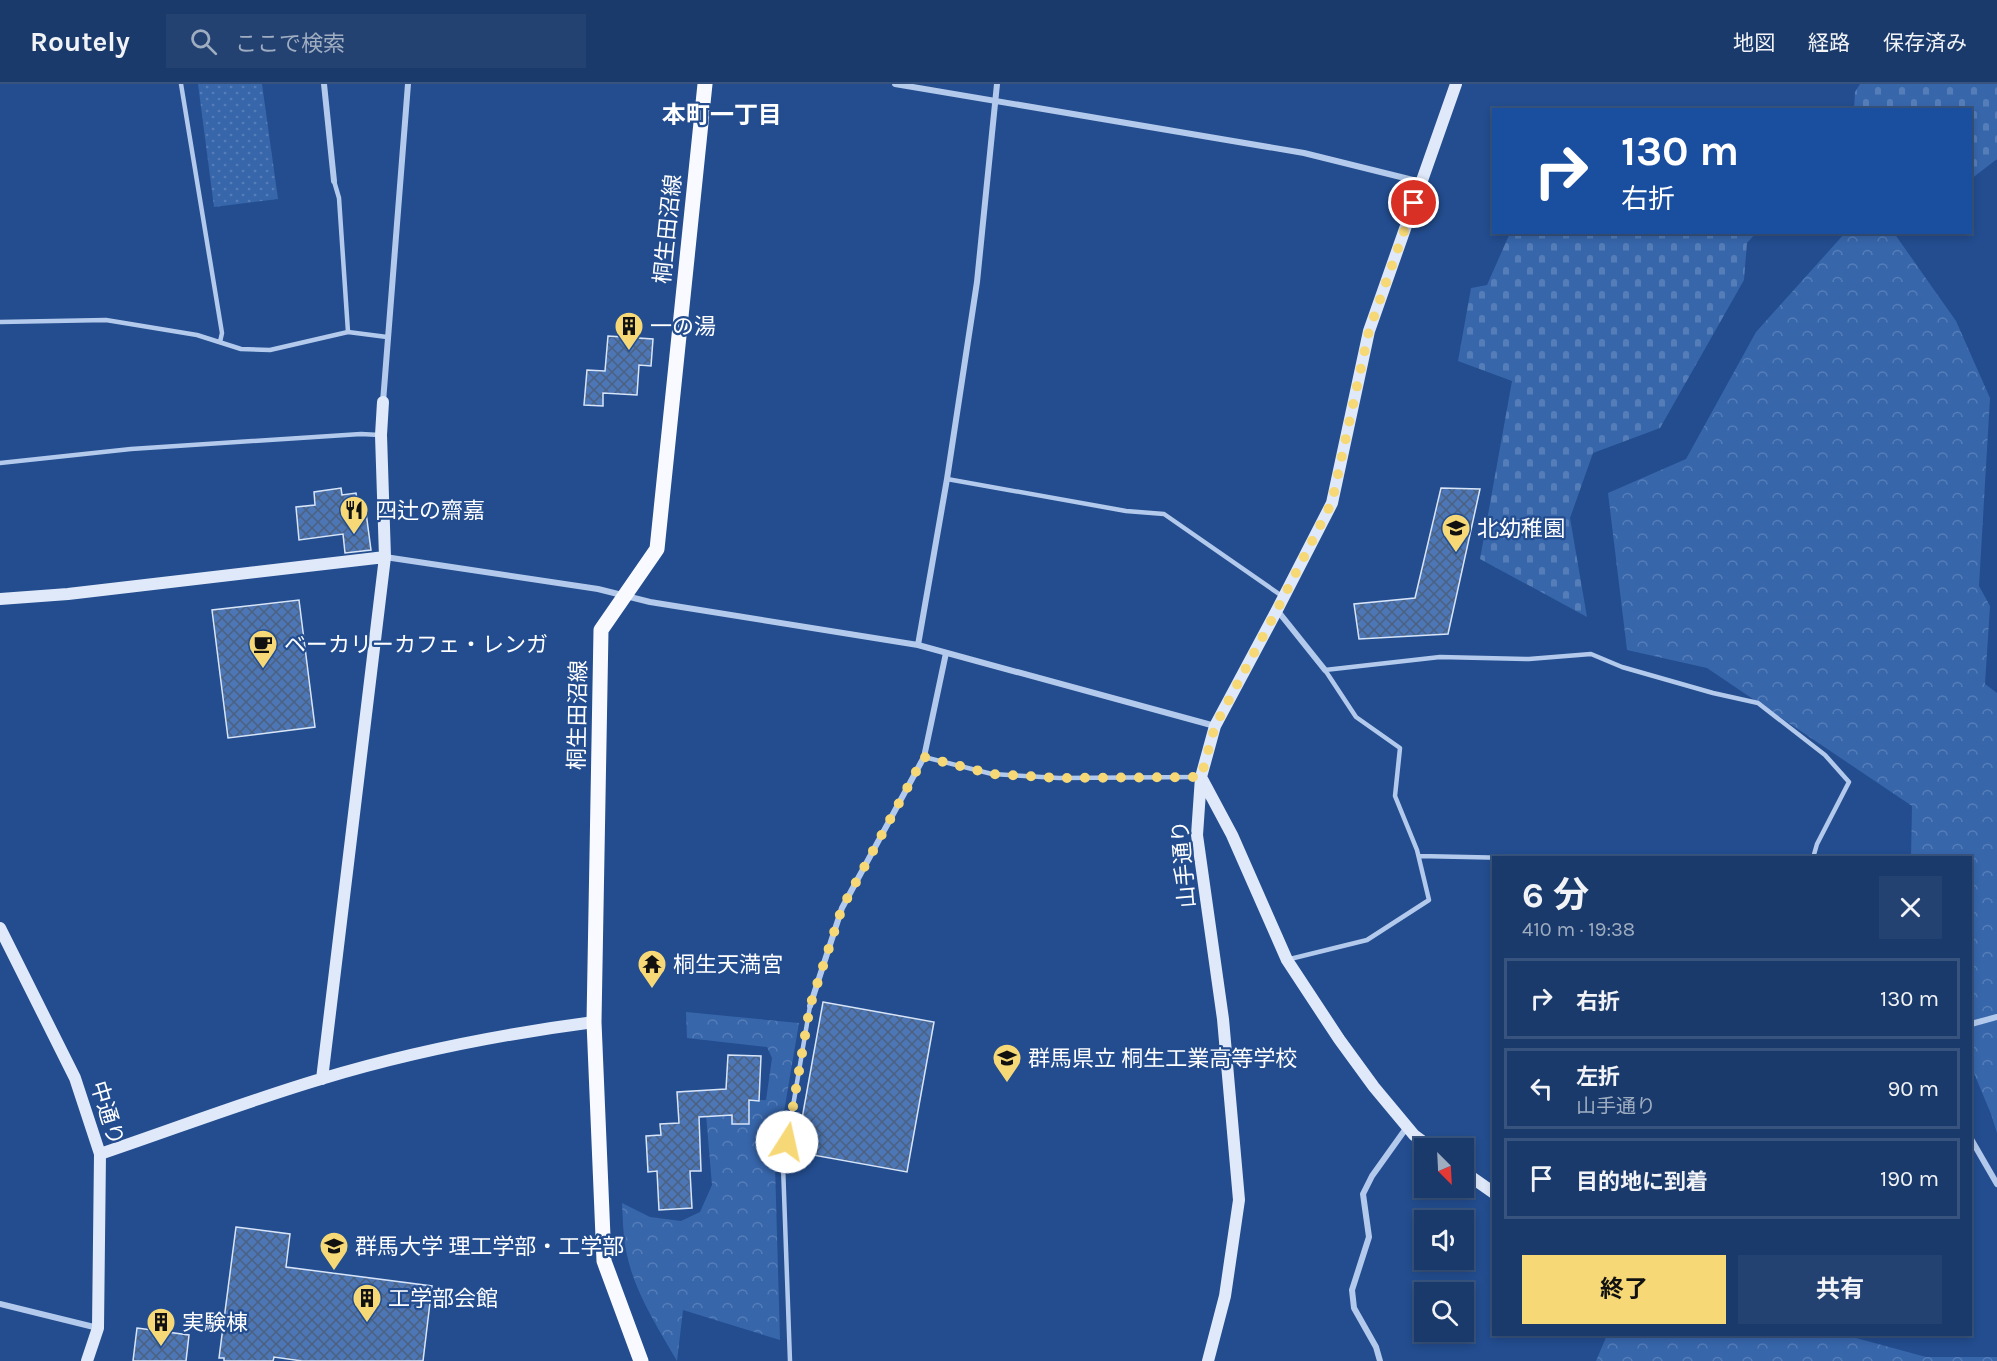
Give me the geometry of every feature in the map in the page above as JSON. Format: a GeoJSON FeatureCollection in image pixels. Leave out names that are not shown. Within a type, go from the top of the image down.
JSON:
{"type":"FeatureCollection","features":[{"type":"Feature","properties":{"kind":"main road","name":"桐生田沼線"},"geometry":{"type":"LineString","coordinates":[[641,1361],[604,1261],[594,1022],[601,630],[657,549],[705,84]]}},
{"type":"Feature","properties":{"kind":"street"},"geometry":{"type":"LineString","coordinates":[[324,84],[334,181]]}},
{"type":"Feature","properties":{"kind":"street"},"geometry":{"type":"LineString","coordinates":[[322,1078],[385,557],[381,435],[408,84]]}},
{"type":"Feature","properties":{"kind":"street"},"geometry":{"type":"LineString","coordinates":[[895,84],[1304,153],[1421,182]]}},
{"type":"Feature","properties":{"kind":"street"},"geometry":{"type":"LineString","coordinates":[[918,645],[947,479],[977,282],[997,84]]}},
{"type":"Feature","properties":{"kind":"street","name":"山手通り"},"geometry":{"type":"LineString","coordinates":[[1208,1361],[1225,1296],[1239,1200],[1223,1019],[1197,835],[1201,777],[1215,726],[1332,502],[1369,331],[1456,84]]}},
{"type":"Feature","properties":{"kind":"street"},"geometry":{"type":"LineString","coordinates":[[0,600],[385,557],[598,589],[623,597],[918,645],[1215,726]]}},
{"type":"Feature","properties":{"kind":"street"},"geometry":{"type":"LineString","coordinates":[[1277,610],[1325,670]]}},
{"type":"Feature","properties":{"kind":"street"},"geometry":{"type":"LineString","coordinates":[[810,1006],[842,908],[924,757],[946,652]]}},
{"type":"Feature","properties":{"kind":"street"},"geometry":{"type":"LineString","coordinates":[[1201,777],[1232,835],[1287,960],[1353,1059],[1408,1127],[1420,1138]]}},
{"type":"Feature","properties":{"kind":"street","name":"中通り"},"geometry":{"type":"LineString","coordinates":[[0,928],[75,1078],[100,1154],[98,1328],[87,1361]]}},
{"type":"Feature","properties":{"kind":"street"},"geometry":{"type":"LineString","coordinates":[[1972,1024],[1997,1017]]}},
{"type":"Feature","properties":{"kind":"street"},"geometry":{"type":"LineString","coordinates":[[100,1154],[322,1078],[446,1046],[518,1032],[594,1022]]}},
{"type":"Feature","properties":{"kind":"street"},"geometry":{"type":"LineString","coordinates":[[1380,1361],[1376,1347],[1354,1308],[1353,1299],[1353,1290],[1369,1237],[1363,1194],[1372,1176],[1408,1127]]}},
{"type":"Feature","properties":{"kind":"street"},"geometry":{"type":"LineString","coordinates":[[1972,1141],[1997,1184]]}},
{"type":"Feature","properties":{"kind":"street"},"geometry":{"type":"LineString","coordinates":[[1474,1179],[1492,1192]]}},
{"type":"Feature","properties":{"kind":"street"},"geometry":{"type":"LineString","coordinates":[[0,1304],[98,1328]]}},
{"type":"Feature","properties":{"kind":"lane"},"geometry":{"type":"LineString","coordinates":[[181,84],[222,333],[220,342]]}},
{"type":"Feature","properties":{"kind":"lane"},"geometry":{"type":"LineString","coordinates":[[334,181],[339,198],[348,332]]}},
{"type":"Feature","properties":{"kind":"lane"},"geometry":{"type":"LineString","coordinates":[[0,321],[106,320],[197,335],[241,349],[270,350],[348,332],[387,337]]}},
{"type":"Feature","properties":{"kind":"lane"},"geometry":{"type":"LineString","coordinates":[[0,463],[131,449],[361,434],[381,435]]}},
{"type":"Feature","properties":{"kind":"lane"},"geometry":{"type":"LineString","coordinates":[[947,479],[1126,511],[1164,514],[1284,597]]}},
{"type":"Feature","properties":{"kind":"lane"},"geometry":{"type":"LineString","coordinates":[[1287,960],[1367,940],[1429,900],[1419,856],[1395,796],[1400,748],[1356,717],[1325,670],[1440,657],[1530,659],[1591,654],[1622,667],[1713,693],[1758,703],[1825,755],[1849,782],[1817,844],[1814,856]]}},
{"type":"Feature","properties":{"kind":"lane"},"geometry":{"type":"LineString","coordinates":[[924,757],[992,774],[1059,778],[1201,777]]}},
{"type":"Feature","properties":{"kind":"lane"},"geometry":{"type":"LineString","coordinates":[[1419,856],[1492,858]]}},
{"type":"Feature","properties":{"kind":"lane"},"geometry":{"type":"LineString","coordinates":[[790,1361],[783,1164],[810,1006]]}},
{"type":"Feature","properties":{"kind":"green space"},"geometry":{"type":"Polygon","coordinates":[[[198,84],[262,84],[278,199],[214,207],[198,84]]]}},
{"type":"Feature","properties":{"kind":"green space"},"geometry":{"type":"Polygon","coordinates":[[[1860,84],[1997,84],[1997,159],[1972,178],[1972,108],[1854,108],[1855,92],[1860,84]]]}},
{"type":"Feature","properties":{"kind":"green space"},"geometry":{"type":"Polygon","coordinates":[[[1510,234],[1755,234],[1747,243],[1744,280],[1660,428],[1593,453],[1570,518],[1587,617],[1480,559],[1512,381],[1458,361],[1471,288],[1487,285],[1510,234]]]}},
{"type":"Feature","properties":{"kind":"green space"},"geometry":{"type":"Polygon","coordinates":[[[1844,234],[1895,234],[1956,321],[1990,398],[1979,586],[1990,606],[1985,684],[1997,693],[1997,1133],[1972,1068],[1972,856],[1911,856],[1912,806],[1707,668],[1627,650],[1608,493],[1686,459],[1756,332],[1844,234]]]}},
{"type":"Feature","properties":{"kind":"green space"},"geometry":{"type":"Polygon","coordinates":[[[686,1012],[799,1023],[775,1165],[780,1340],[683,1310],[677,1361],[648,1310],[631,1269],[625,1242],[622,1203],[650,1217],[681,1221],[700,1212],[712,1185],[705,1103],[717,1100],[766,1100],[772,1058],[767,1047],[687,1038],[686,1012]]]}},
{"type":"Feature","properties":{"kind":"green space"},"geometry":{"type":"Polygon","coordinates":[[[1607,1336],[1849,1336],[1926,1357],[1997,1357],[1997,1361],[1596,1361],[1607,1336]]]}},
{"type":"Feature","properties":{"kind":"building"},"geometry":{"type":"Polygon","coordinates":[[[608,336],[653,339],[651,366],[639,365],[637,395],[603,393],[603,406],[584,405],[587,370],[605,371],[608,336]]]}},
{"type":"Feature","properties":{"kind":"building"},"geometry":{"type":"Polygon","coordinates":[[[341,488],[342,495],[356,493],[358,506],[365,505],[371,550],[345,553],[343,534],[299,540],[296,507],[315,505],[314,492],[341,488]]]}},
{"type":"Feature","properties":{"kind":"building"},"geometry":{"type":"Polygon","coordinates":[[[1441,488],[1480,489],[1448,634],[1359,639],[1354,604],[1415,598],[1441,488]]]}},
{"type":"Feature","properties":{"kind":"building","name":"ベーカリーカフェ・レンガ"},"geometry":{"type":"Polygon","coordinates":[[[299,600],[315,727],[228,738],[212,610],[299,600]]]}},
{"type":"Feature","properties":{"kind":"building"},"geometry":{"type":"Polygon","coordinates":[[[823,1002],[934,1022],[907,1172],[796,1152],[823,1002]]]}},
{"type":"Feature","properties":{"kind":"building"},"geometry":{"type":"Polygon","coordinates":[[[728,1055],[761,1056],[759,1101],[749,1100],[749,1124],[732,1124],[732,1115],[699,1117],[701,1171],[690,1171],[692,1208],[659,1210],[657,1171],[648,1172],[646,1136],[661,1135],[660,1124],[679,1123],[677,1092],[726,1089],[728,1055]]]}},
{"type":"Feature","properties":{"kind":"building"},"geometry":{"type":"Polygon","coordinates":[[[236,1227],[290,1234],[286,1267],[432,1286],[423,1361],[302,1361],[274,1357],[273,1361],[224,1361],[224,1358],[219,1358],[236,1227]]]}},
{"type":"Feature","properties":{"kind":"building","name":"実験棟"},"geometry":{"type":"Polygon","coordinates":[[[137,1328],[189,1335],[186,1361],[133,1361],[137,1328]]]}},
{"type":"Feature","properties":{"kind":"place","name":"一の湯"},"geometry":{"type":"Point","coordinates":[629,352]}},
{"type":"Feature","properties":{"kind":"place","name":"四辻の齋嘉"},"geometry":{"type":"Point","coordinates":[354,536]}},
{"type":"Feature","properties":{"kind":"place","name":"北幼稚園"},"geometry":{"type":"Point","coordinates":[1456,554]}},
{"type":"Feature","properties":{"kind":"place","name":"ベーカリーカフェ・レンガ"},"geometry":{"type":"Point","coordinates":[263,670]}},
{"type":"Feature","properties":{"kind":"place","name":"桐生天満宮"},"geometry":{"type":"Point","coordinates":[652,990]}},
{"type":"Feature","properties":{"kind":"place","name":"群馬県立 桐生工業高等学校"},"geometry":{"type":"Point","coordinates":[1007,1084]}},
{"type":"Feature","properties":{"kind":"place","name":"群馬大学 理工学部・工学部"},"geometry":{"type":"Point","coordinates":[334,1272]}},
{"type":"Feature","properties":{"kind":"place","name":"工学部会館"},"geometry":{"type":"Point","coordinates":[367,1324]}},
{"type":"Feature","properties":{"kind":"place","name":"実験棟"},"geometry":{"type":"Point","coordinates":[161,1348]}},
{"type":"Feature","properties":{"kind":"district","name":"本町一丁目"},"geometry":{"type":"Point","coordinates":[722,115]}},
{"type":"Feature","properties":{"kind":"route"},"geometry":{"type":"LineString","coordinates":[[787,1142],[810,1006],[842,908],[924,757],[992,774],[1059,778],[1201,777],[1215,726],[1332,502],[1369,331],[1414,203]]}}]}
